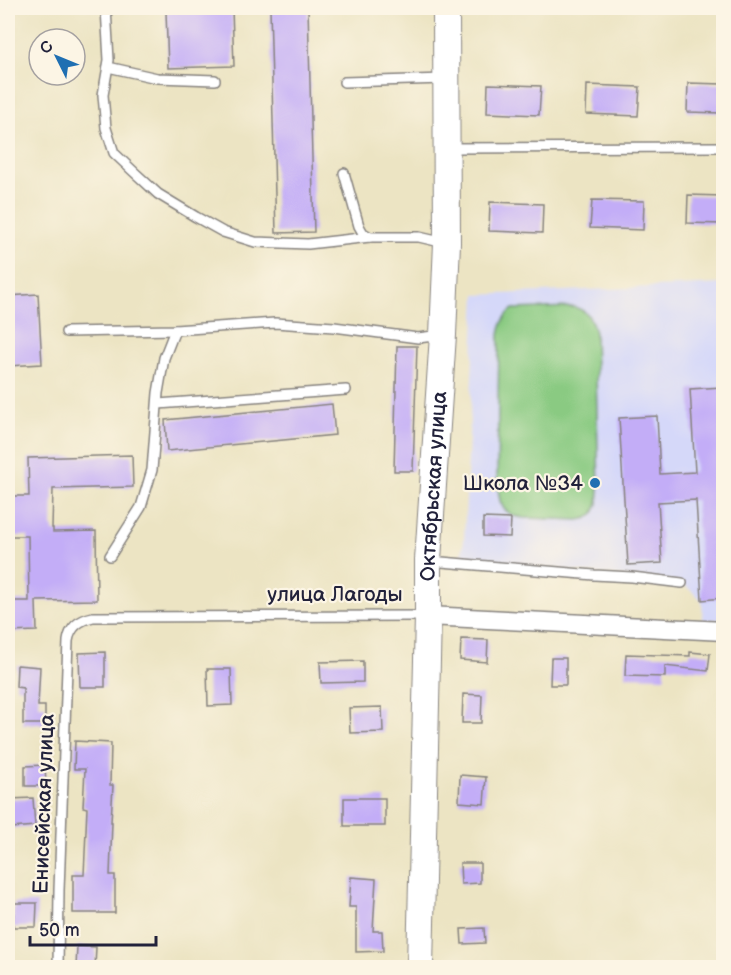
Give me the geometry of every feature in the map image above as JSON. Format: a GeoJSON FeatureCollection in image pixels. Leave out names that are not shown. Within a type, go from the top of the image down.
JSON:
{"type":"FeatureCollection","features":[{"type":"Feature","properties":{"kind":"main road","name":"Октябрьская улица"},"geometry":{"type":"LineString","coordinates":[[420,968],[428,560],[447,243],[446,8]]}},
{"type":"Feature","properties":{"kind":"street","name":"улица Лагоды"},"geometry":{"type":"LineString","coordinates":[[428,616],[723,631]]}},
{"type":"Feature","properties":{"kind":"lane"},"geometry":{"type":"LineString","coordinates":[[106,8],[109,60],[103,95],[106,128],[114,153],[158,194],[223,232],[255,242],[308,244],[370,237],[419,237],[447,243]]}},
{"type":"Feature","properties":{"kind":"lane"},"geometry":{"type":"LineString","coordinates":[[108,67],[157,78],[215,80]]}},
{"type":"Feature","properties":{"kind":"lane"},"geometry":{"type":"LineString","coordinates":[[344,82],[447,80]]}},
{"type":"Feature","properties":{"kind":"lane"},"geometry":{"type":"LineString","coordinates":[[447,148],[723,147]]}},
{"type":"Feature","properties":{"kind":"lane"},"geometry":{"type":"LineString","coordinates":[[344,173],[359,226],[363,233],[370,237]]}},
{"type":"Feature","properties":{"kind":"lane"},"geometry":{"type":"LineString","coordinates":[[66,332],[175,330],[275,322],[418,338],[443,334]]}},
{"type":"Feature","properties":{"kind":"lane"},"geometry":{"type":"LineString","coordinates":[[110,556],[141,507],[152,470],[164,358],[175,330]]}},
{"type":"Feature","properties":{"kind":"lane"},"geometry":{"type":"LineString","coordinates":[[158,404],[346,390]]}},
{"type":"Feature","properties":{"kind":"lane"},"geometry":{"type":"LineString","coordinates":[[428,560],[594,576],[632,577],[682,584]]}},
{"type":"Feature","properties":{"kind":"lane","name":"улица Лагоды"},"geometry":{"type":"LineString","coordinates":[[68,641],[69,632],[75,625],[83,619],[93,617],[428,616]]}},
{"type":"Feature","properties":{"kind":"lane","name":"Енисейская улица"},"geometry":{"type":"LineString","coordinates":[[58,968],[68,641]]}},
{"type":"Feature","properties":{"kind":"shaded area","name":"Школа №34"},"geometry":{"type":"Polygon","coordinates":[[[723,284],[723,619],[703,621],[702,600],[682,583],[461,558],[464,540],[476,295],[723,284]]]}},
{"type":"Feature","properties":{"kind":"green space"},"geometry":{"type":"Polygon","coordinates":[[[574,307],[589,316],[595,333],[598,504],[594,513],[588,518],[579,520],[513,516],[504,509],[500,501],[497,483],[501,327],[505,317],[513,309],[574,307]]]}},
{"type":"Feature","properties":{"kind":"building"},"geometry":{"type":"Polygon","coordinates":[[[270,8],[308,8],[314,232],[276,233],[270,8]]]}},
{"type":"Feature","properties":{"kind":"building"},"geometry":{"type":"Polygon","coordinates":[[[232,9],[234,66],[168,68],[166,12],[232,9]]]}},
{"type":"Feature","properties":{"kind":"building"},"geometry":{"type":"Polygon","coordinates":[[[688,83],[723,84],[723,113],[687,112],[688,83]]]}},
{"type":"Feature","properties":{"kind":"building"},"geometry":{"type":"Polygon","coordinates":[[[488,84],[541,86],[539,115],[487,113],[488,84]]]}},
{"type":"Feature","properties":{"kind":"building"},"geometry":{"type":"Polygon","coordinates":[[[587,85],[640,87],[638,116],[586,114],[587,85]]]}},
{"type":"Feature","properties":{"kind":"building"},"geometry":{"type":"Polygon","coordinates":[[[688,195],[723,196],[723,224],[687,223],[688,195]]]}},
{"type":"Feature","properties":{"kind":"building"},"geometry":{"type":"Polygon","coordinates":[[[592,200],[644,201],[643,230],[590,228],[592,200]]]}},
{"type":"Feature","properties":{"kind":"building"},"geometry":{"type":"Polygon","coordinates":[[[490,202],[543,204],[542,233],[489,231],[490,202]]]}},
{"type":"Feature","properties":{"kind":"building"},"geometry":{"type":"Polygon","coordinates":[[[38,294],[42,364],[8,366],[8,296],[38,294]]]}},
{"type":"Feature","properties":{"kind":"building"},"geometry":{"type":"Polygon","coordinates":[[[397,346],[417,346],[413,471],[394,471],[397,346]]]}},
{"type":"Feature","properties":{"kind":"building"},"geometry":{"type":"Polygon","coordinates":[[[722,387],[723,598],[702,600],[696,500],[658,502],[662,563],[628,565],[619,418],[657,416],[660,474],[695,472],[690,389],[722,387]]]}},
{"type":"Feature","properties":{"kind":"building"},"geometry":{"type":"Polygon","coordinates":[[[332,404],[335,435],[167,451],[165,420],[332,404]]]}},
{"type":"Feature","properties":{"kind":"building"},"geometry":{"type":"Polygon","coordinates":[[[132,455],[133,487],[53,489],[53,532],[96,531],[97,600],[36,601],[37,631],[8,632],[8,601],[29,601],[28,536],[8,536],[8,496],[29,496],[28,458],[132,455]]]}},
{"type":"Feature","properties":{"kind":"building"},"geometry":{"type":"Polygon","coordinates":[[[483,518],[511,519],[510,537],[483,536],[483,518]]]}},
{"type":"Feature","properties":{"kind":"building"},"geometry":{"type":"Polygon","coordinates":[[[461,639],[488,640],[487,662],[460,660],[461,639]]]}},
{"type":"Feature","properties":{"kind":"building"},"geometry":{"type":"Polygon","coordinates":[[[105,652],[105,687],[80,687],[79,653],[105,652]]]}},
{"type":"Feature","properties":{"kind":"building"},"geometry":{"type":"Polygon","coordinates":[[[690,652],[710,654],[708,671],[665,666],[665,677],[625,676],[626,654],[690,656],[690,652]]]}},
{"type":"Feature","properties":{"kind":"building"},"geometry":{"type":"Polygon","coordinates":[[[551,658],[566,658],[566,685],[550,685],[551,658]]]}},
{"type":"Feature","properties":{"kind":"building"},"geometry":{"type":"Polygon","coordinates":[[[363,661],[363,682],[321,683],[320,662],[363,661]]]}},
{"type":"Feature","properties":{"kind":"building"},"geometry":{"type":"Polygon","coordinates":[[[17,665],[40,667],[38,706],[45,706],[45,724],[23,724],[23,688],[16,687],[17,665]]]}},
{"type":"Feature","properties":{"kind":"building"},"geometry":{"type":"Polygon","coordinates":[[[207,669],[231,669],[232,705],[208,706],[207,669]]]}},
{"type":"Feature","properties":{"kind":"building"},"geometry":{"type":"Polygon","coordinates":[[[463,694],[482,695],[481,723],[462,723],[463,694]]]}},
{"type":"Feature","properties":{"kind":"building"},"geometry":{"type":"Polygon","coordinates":[[[382,707],[383,732],[350,733],[349,708],[382,707]]]}},
{"type":"Feature","properties":{"kind":"building"},"geometry":{"type":"Polygon","coordinates":[[[75,741],[111,743],[110,785],[113,785],[110,875],[115,875],[115,913],[73,913],[73,875],[84,875],[87,808],[83,807],[85,769],[74,769],[75,741]]]}},
{"type":"Feature","properties":{"kind":"building"},"geometry":{"type":"Polygon","coordinates":[[[45,765],[46,786],[25,786],[25,766],[45,765]]]}},
{"type":"Feature","properties":{"kind":"building"},"geometry":{"type":"Polygon","coordinates":[[[460,775],[486,777],[484,804],[459,802],[460,775]]]}},
{"type":"Feature","properties":{"kind":"building"},"geometry":{"type":"Polygon","coordinates":[[[33,798],[35,826],[11,828],[9,799],[33,798]]]}},
{"type":"Feature","properties":{"kind":"building"},"geometry":{"type":"Polygon","coordinates":[[[344,798],[385,798],[385,826],[344,826],[344,798]]]}},
{"type":"Feature","properties":{"kind":"building"},"geometry":{"type":"Polygon","coordinates":[[[460,863],[480,863],[480,883],[461,884],[460,863]]]}},
{"type":"Feature","properties":{"kind":"building"},"geometry":{"type":"Polygon","coordinates":[[[351,877],[376,879],[373,931],[382,931],[383,951],[356,952],[356,907],[349,907],[351,877]]]}},
{"type":"Feature","properties":{"kind":"building"},"geometry":{"type":"Polygon","coordinates":[[[14,903],[37,903],[36,927],[13,927],[14,903]]]}},
{"type":"Feature","properties":{"kind":"building"},"geometry":{"type":"Polygon","coordinates":[[[484,928],[485,943],[462,944],[461,929],[484,928]]]}},
{"type":"Feature","properties":{"kind":"building"},"geometry":{"type":"Polygon","coordinates":[[[77,946],[96,947],[95,968],[76,968],[77,946]]]}},
{"type":"Feature","properties":{"kind":"place","name":"Школа №34"},"geometry":{"type":"Point","coordinates":[595,483]}}]}
